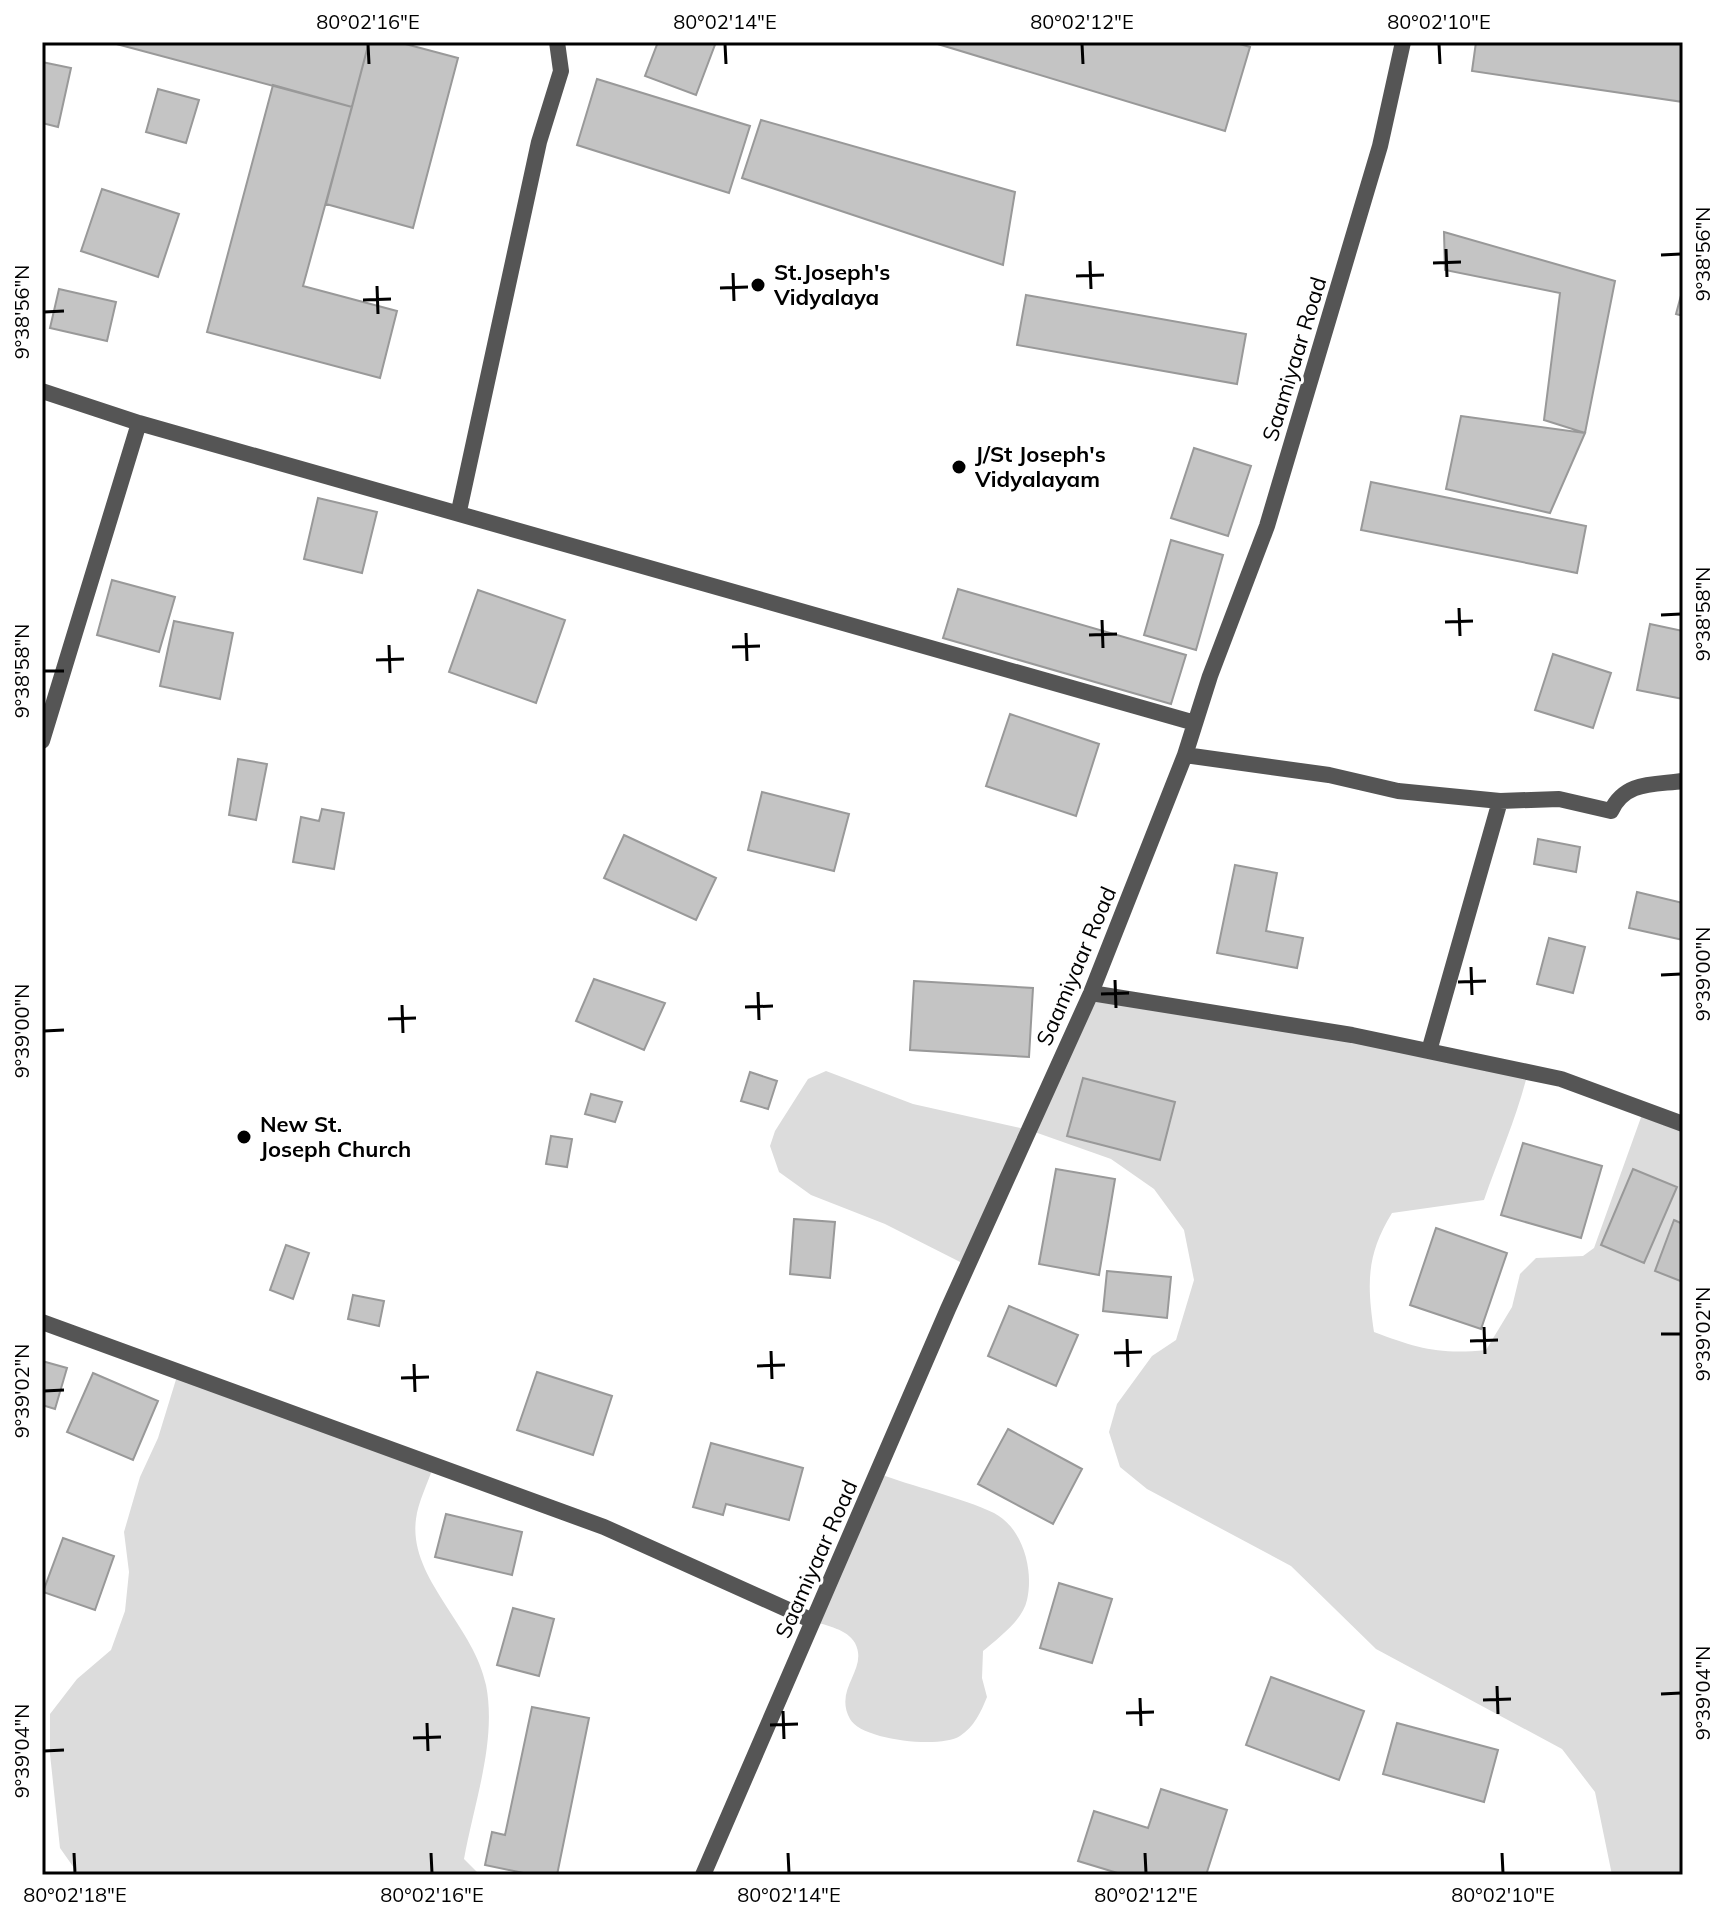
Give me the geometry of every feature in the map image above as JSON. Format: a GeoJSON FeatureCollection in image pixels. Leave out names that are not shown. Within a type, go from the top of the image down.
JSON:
{"type":"FeatureCollection","features":[{"type":"Feature","properties":{"kind":"street"},"geometry":{"type":"LineString","coordinates":[[459,511],[539,142],[561,71],[557,42]]}},
{"type":"Feature","properties":{"kind":"street","name":"Saamiyaar Road"},"geometry":{"type":"LineString","coordinates":[[703,1875],[1091,993],[1185,755],[1267,526],[1380,146],[1403,42]]}},
{"type":"Feature","properties":{"kind":"street"},"geometry":{"type":"LineString","coordinates":[[42,391],[139,423],[459,511],[1195,723]]}},
{"type":"Feature","properties":{"kind":"street"},"geometry":{"type":"LineString","coordinates":[[42,741],[139,423]]}},
{"type":"Feature","properties":{"kind":"street"},"geometry":{"type":"LineString","coordinates":[[1185,755],[1329,775],[1398,791],[1500,801],[1559,799],[1611,811],[1618,795],[1630,789],[1683,781]]}},
{"type":"Feature","properties":{"kind":"street"},"geometry":{"type":"LineString","coordinates":[[1429,1051],[1500,801]]}},
{"type":"Feature","properties":{"kind":"street"},"geometry":{"type":"LineString","coordinates":[[1091,993],[1352,1035],[1561,1079],[1683,1124]]}},
{"type":"Feature","properties":{"kind":"street"},"geometry":{"type":"LineString","coordinates":[[42,1322],[604,1527],[813,1621]]}},
{"type":"Feature","properties":{"kind":"shaded area"},"geometry":{"type":"Polygon","coordinates":[[[1091,993],[1528,1072],[1484,1200],[1392,1213],[1373,1256],[1370,1299],[1374,1332],[1416,1346],[1455,1352],[1486,1350],[1512,1307],[1520,1274],[1536,1258],[1583,1256],[1594,1248],[1644,1109],[1683,1124],[1683,1875],[1612,1875],[1595,1792],[1562,1749],[1376,1649],[1291,1566],[1147,1489],[1120,1467],[1109,1432],[1117,1404],[1152,1356],[1176,1340],[1194,1280],[1184,1230],[1154,1189],[1111,1159],[1029,1130],[1091,993]]]}},
{"type":"Feature","properties":{"kind":"shaded area"},"geometry":{"type":"Polygon","coordinates":[[[826,1071],[913,1104],[1029,1130],[968,1266],[885,1224],[811,1195],[779,1172],[770,1146],[775,1131],[808,1079],[826,1071]]]}},
{"type":"Feature","properties":{"kind":"shaded area"},"geometry":{"type":"Polygon","coordinates":[[[178,1373],[433,1467],[417,1513],[416,1541],[431,1582],[479,1663],[489,1706],[487,1750],[464,1859],[480,1875],[79,1875],[60,1848],[50,1754],[50,1714],[77,1679],[111,1650],[125,1611],[129,1572],[124,1532],[140,1477],[158,1438],[178,1373]]]}},
{"type":"Feature","properties":{"kind":"shaded area"},"geometry":{"type":"Polygon","coordinates":[[[877,1473],[994,1513],[1012,1529],[1024,1551],[1029,1576],[1025,1607],[1009,1628],[983,1651],[982,1678],[987,1697],[980,1714],[969,1728],[950,1740],[902,1740],[884,1737],[857,1726],[846,1708],[848,1688],[858,1662],[855,1643],[842,1631],[813,1621],[877,1473]]]}},
{"type":"Feature","properties":{"kind":"building"},"geometry":{"type":"Polygon","coordinates":[[[109,42],[369,42],[352,107],[109,42]]]}},
{"type":"Feature","properties":{"kind":"building"},"geometry":{"type":"Polygon","coordinates":[[[369,42],[398,42],[458,58],[413,228],[326,204],[369,42]]]}},
{"type":"Feature","properties":{"kind":"building"},"geometry":{"type":"Polygon","coordinates":[[[658,42],[716,42],[696,95],[645,76],[658,42]]]}},
{"type":"Feature","properties":{"kind":"building"},"geometry":{"type":"Polygon","coordinates":[[[931,42],[1233,42],[1250,47],[1225,131],[931,42]]]}},
{"type":"Feature","properties":{"kind":"building"},"geometry":{"type":"Polygon","coordinates":[[[1476,42],[1683,44],[1683,102],[1472,71],[1476,42]]]}},
{"type":"Feature","properties":{"kind":"building"},"geometry":{"type":"Polygon","coordinates":[[[42,62],[71,68],[58,127],[42,123],[42,62]]]}},
{"type":"Feature","properties":{"kind":"building"},"geometry":{"type":"Polygon","coordinates":[[[597,79],[750,126],[729,193],[577,145],[597,79]]]}},
{"type":"Feature","properties":{"kind":"building"},"geometry":{"type":"Polygon","coordinates":[[[273,85],[352,107],[303,286],[397,311],[380,378],[207,332],[273,85]]]}},
{"type":"Feature","properties":{"kind":"building"},"geometry":{"type":"Polygon","coordinates":[[[158,89],[199,100],[186,143],[146,132],[158,89]]]}},
{"type":"Feature","properties":{"kind":"building"},"geometry":{"type":"Polygon","coordinates":[[[761,120],[1015,192],[1003,265],[742,178],[761,120]]]}},
{"type":"Feature","properties":{"kind":"building"},"geometry":{"type":"Polygon","coordinates":[[[102,189],[179,214],[158,277],[81,251],[102,189]]]}},
{"type":"Feature","properties":{"kind":"building"},"geometry":{"type":"Polygon","coordinates":[[[1444,232],[1615,281],[1585,433],[1544,420],[1560,293],[1445,270],[1444,232]]]}},
{"type":"Feature","properties":{"kind":"building"},"geometry":{"type":"Polygon","coordinates":[[[1683,288],[1683,316],[1676,314],[1683,288]]]}},
{"type":"Feature","properties":{"kind":"building"},"geometry":{"type":"Polygon","coordinates":[[[59,289],[116,302],[107,341],[50,328],[59,289]]]}},
{"type":"Feature","properties":{"kind":"building"},"geometry":{"type":"Polygon","coordinates":[[[1026,295],[1246,334],[1237,384],[1017,345],[1026,295]]]}},
{"type":"Feature","properties":{"kind":"building"},"geometry":{"type":"Polygon","coordinates":[[[1461,416],[1585,433],[1550,513],[1446,489],[1461,416]]]}},
{"type":"Feature","properties":{"kind":"building"},"geometry":{"type":"Polygon","coordinates":[[[1194,448],[1251,466],[1228,536],[1171,518],[1194,448]]]}},
{"type":"Feature","properties":{"kind":"building"},"geometry":{"type":"Polygon","coordinates":[[[1371,482],[1586,526],[1577,573],[1361,530],[1371,482]]]}},
{"type":"Feature","properties":{"kind":"building"},"geometry":{"type":"Polygon","coordinates":[[[318,498],[377,512],[362,573],[304,559],[318,498]]]}},
{"type":"Feature","properties":{"kind":"building"},"geometry":{"type":"Polygon","coordinates":[[[1171,540],[1223,555],[1196,650],[1144,635],[1171,540]]]}},
{"type":"Feature","properties":{"kind":"building"},"geometry":{"type":"Polygon","coordinates":[[[112,580],[175,597],[159,652],[97,635],[112,580]]]}},
{"type":"Feature","properties":{"kind":"building"},"geometry":{"type":"Polygon","coordinates":[[[958,589],[1186,655],[1171,704],[943,638],[958,589]]]}},
{"type":"Feature","properties":{"kind":"building"},"geometry":{"type":"Polygon","coordinates":[[[478,590],[565,620],[536,703],[449,672],[478,590]]]}},
{"type":"Feature","properties":{"kind":"building"},"geometry":{"type":"Polygon","coordinates":[[[174,621],[233,633],[220,699],[160,686],[174,621]]]}},
{"type":"Feature","properties":{"kind":"building"},"geometry":{"type":"Polygon","coordinates":[[[1650,624],[1683,631],[1683,699],[1637,690],[1650,624]]]}},
{"type":"Feature","properties":{"kind":"building"},"geometry":{"type":"Polygon","coordinates":[[[1553,654],[1611,673],[1593,728],[1535,710],[1553,654]]]}},
{"type":"Feature","properties":{"kind":"building"},"geometry":{"type":"Polygon","coordinates":[[[1010,714],[1099,744],[1076,816],[986,786],[1010,714]]]}},
{"type":"Feature","properties":{"kind":"building"},"geometry":{"type":"Polygon","coordinates":[[[238,759],[267,764],[256,820],[229,815],[238,759]]]}},
{"type":"Feature","properties":{"kind":"building"},"geometry":{"type":"Polygon","coordinates":[[[762,792],[849,814],[834,871],[748,850],[762,792]]]}},
{"type":"Feature","properties":{"kind":"building"},"geometry":{"type":"Polygon","coordinates":[[[322,809],[344,813],[334,869],[293,862],[301,817],[319,821],[322,809]]]}},
{"type":"Feature","properties":{"kind":"building"},"geometry":{"type":"Polygon","coordinates":[[[624,835],[716,878],[696,920],[604,878],[624,835]]]}},
{"type":"Feature","properties":{"kind":"building"},"geometry":{"type":"Polygon","coordinates":[[[1538,839],[1580,847],[1576,872],[1534,864],[1538,839]]]}},
{"type":"Feature","properties":{"kind":"building"},"geometry":{"type":"Polygon","coordinates":[[[1235,865],[1277,873],[1266,931],[1303,938],[1297,968],[1217,953],[1235,865]]]}},
{"type":"Feature","properties":{"kind":"building"},"geometry":{"type":"Polygon","coordinates":[[[1637,892],[1683,903],[1683,940],[1629,928],[1637,892]]]}},
{"type":"Feature","properties":{"kind":"building"},"geometry":{"type":"Polygon","coordinates":[[[1549,938],[1585,947],[1573,993],[1537,984],[1549,938]]]}},
{"type":"Feature","properties":{"kind":"building"},"geometry":{"type":"Polygon","coordinates":[[[594,979],[665,1003],[644,1050],[576,1021],[594,979]]]}},
{"type":"Feature","properties":{"kind":"building"},"geometry":{"type":"Polygon","coordinates":[[[914,981],[1033,988],[1029,1057],[910,1050],[914,981]]]}},
{"type":"Feature","properties":{"kind":"building"},"geometry":{"type":"Polygon","coordinates":[[[750,1072],[777,1081],[768,1109],[741,1101],[750,1072]]]}},
{"type":"Feature","properties":{"kind":"building"},"geometry":{"type":"Polygon","coordinates":[[[1083,1078],[1175,1102],[1160,1160],[1067,1136],[1083,1078]]]}},
{"type":"Feature","properties":{"kind":"building"},"geometry":{"type":"Polygon","coordinates":[[[591,1094],[622,1102],[615,1122],[585,1114],[591,1094]]]}},
{"type":"Feature","properties":{"kind":"building"},"geometry":{"type":"Polygon","coordinates":[[[551,1136],[572,1139],[567,1167],[546,1164],[551,1136]]]}},
{"type":"Feature","properties":{"kind":"building"},"geometry":{"type":"Polygon","coordinates":[[[1523,1143],[1602,1166],[1581,1238],[1501,1215],[1523,1143]]]}},
{"type":"Feature","properties":{"kind":"building"},"geometry":{"type":"Polygon","coordinates":[[[1056,1169],[1115,1179],[1099,1275],[1039,1264],[1056,1169]]]}},
{"type":"Feature","properties":{"kind":"building"},"geometry":{"type":"Polygon","coordinates":[[[1633,1169],[1677,1187],[1644,1263],[1601,1245],[1633,1169]]]}},
{"type":"Feature","properties":{"kind":"building"},"geometry":{"type":"Polygon","coordinates":[[[794,1219],[835,1222],[830,1278],[790,1274],[794,1219]]]}},
{"type":"Feature","properties":{"kind":"building"},"geometry":{"type":"Polygon","coordinates":[[[1674,1220],[1683,1224],[1683,1282],[1655,1271],[1674,1220]]]}},
{"type":"Feature","properties":{"kind":"building"},"geometry":{"type":"Polygon","coordinates":[[[1436,1228],[1507,1253],[1481,1329],[1410,1305],[1436,1228]]]}},
{"type":"Feature","properties":{"kind":"building"},"geometry":{"type":"Polygon","coordinates":[[[286,1245],[309,1253],[293,1299],[270,1290],[286,1245]]]}},
{"type":"Feature","properties":{"kind":"building"},"geometry":{"type":"Polygon","coordinates":[[[1107,1271],[1171,1277],[1167,1318],[1103,1311],[1107,1271]]]}},
{"type":"Feature","properties":{"kind":"building"},"geometry":{"type":"Polygon","coordinates":[[[353,1295],[384,1301],[379,1326],[348,1319],[353,1295]]]}},
{"type":"Feature","properties":{"kind":"building"},"geometry":{"type":"Polygon","coordinates":[[[1009,1306],[1078,1335],[1056,1386],[988,1356],[1009,1306]]]}},
{"type":"Feature","properties":{"kind":"building"},"geometry":{"type":"Polygon","coordinates":[[[42,1361],[67,1368],[55,1409],[42,1405],[42,1361]]]}},
{"type":"Feature","properties":{"kind":"building"},"geometry":{"type":"Polygon","coordinates":[[[537,1372],[612,1396],[593,1455],[517,1430],[537,1372]]]}},
{"type":"Feature","properties":{"kind":"building"},"geometry":{"type":"Polygon","coordinates":[[[93,1373],[158,1401],[133,1460],[67,1432],[93,1373]]]}},
{"type":"Feature","properties":{"kind":"building"},"geometry":{"type":"Polygon","coordinates":[[[1008,1429],[1082,1469],[1053,1524],[978,1484],[1008,1429]]]}},
{"type":"Feature","properties":{"kind":"building"},"geometry":{"type":"Polygon","coordinates":[[[711,1443],[803,1468],[789,1520],[726,1504],[723,1515],[693,1507],[711,1443]]]}},
{"type":"Feature","properties":{"kind":"building"},"geometry":{"type":"Polygon","coordinates":[[[446,1514],[522,1532],[512,1575],[435,1557],[446,1514]]]}},
{"type":"Feature","properties":{"kind":"building"},"geometry":{"type":"Polygon","coordinates":[[[63,1538],[114,1556],[95,1610],[43,1592],[63,1538]]]}},
{"type":"Feature","properties":{"kind":"building"},"geometry":{"type":"Polygon","coordinates":[[[1059,1583],[1112,1599],[1092,1663],[1040,1648],[1059,1583]]]}},
{"type":"Feature","properties":{"kind":"building"},"geometry":{"type":"Polygon","coordinates":[[[513,1608],[554,1619],[539,1676],[497,1665],[513,1608]]]}},
{"type":"Feature","properties":{"kind":"building"},"geometry":{"type":"Polygon","coordinates":[[[1271,1677],[1364,1711],[1339,1780],[1246,1745],[1271,1677]]]}},
{"type":"Feature","properties":{"kind":"building"},"geometry":{"type":"Polygon","coordinates":[[[532,1707],[589,1718],[557,1875],[533,1875],[485,1865],[492,1832],[505,1835],[532,1707]]]}},
{"type":"Feature","properties":{"kind":"building"},"geometry":{"type":"Polygon","coordinates":[[[1397,1723],[1498,1750],[1484,1802],[1383,1774],[1397,1723]]]}},
{"type":"Feature","properties":{"kind":"building"},"geometry":{"type":"Polygon","coordinates":[[[1161,1789],[1227,1810],[1206,1875],[1124,1875],[1078,1861],[1094,1811],[1148,1828],[1161,1789]]]}},
{"type":"Feature","properties":{"kind":"place","name":"St.Joseph's Vidyalaya"},"geometry":{"type":"Point","coordinates":[758,285]}},
{"type":"Feature","properties":{"kind":"place","name":"J/St Joseph's Vidyalayam"},"geometry":{"type":"Point","coordinates":[959,467]}},
{"type":"Feature","properties":{"kind":"place","name":"New St. Joseph Church"},"geometry":{"type":"Point","coordinates":[244,1137]}}]}
